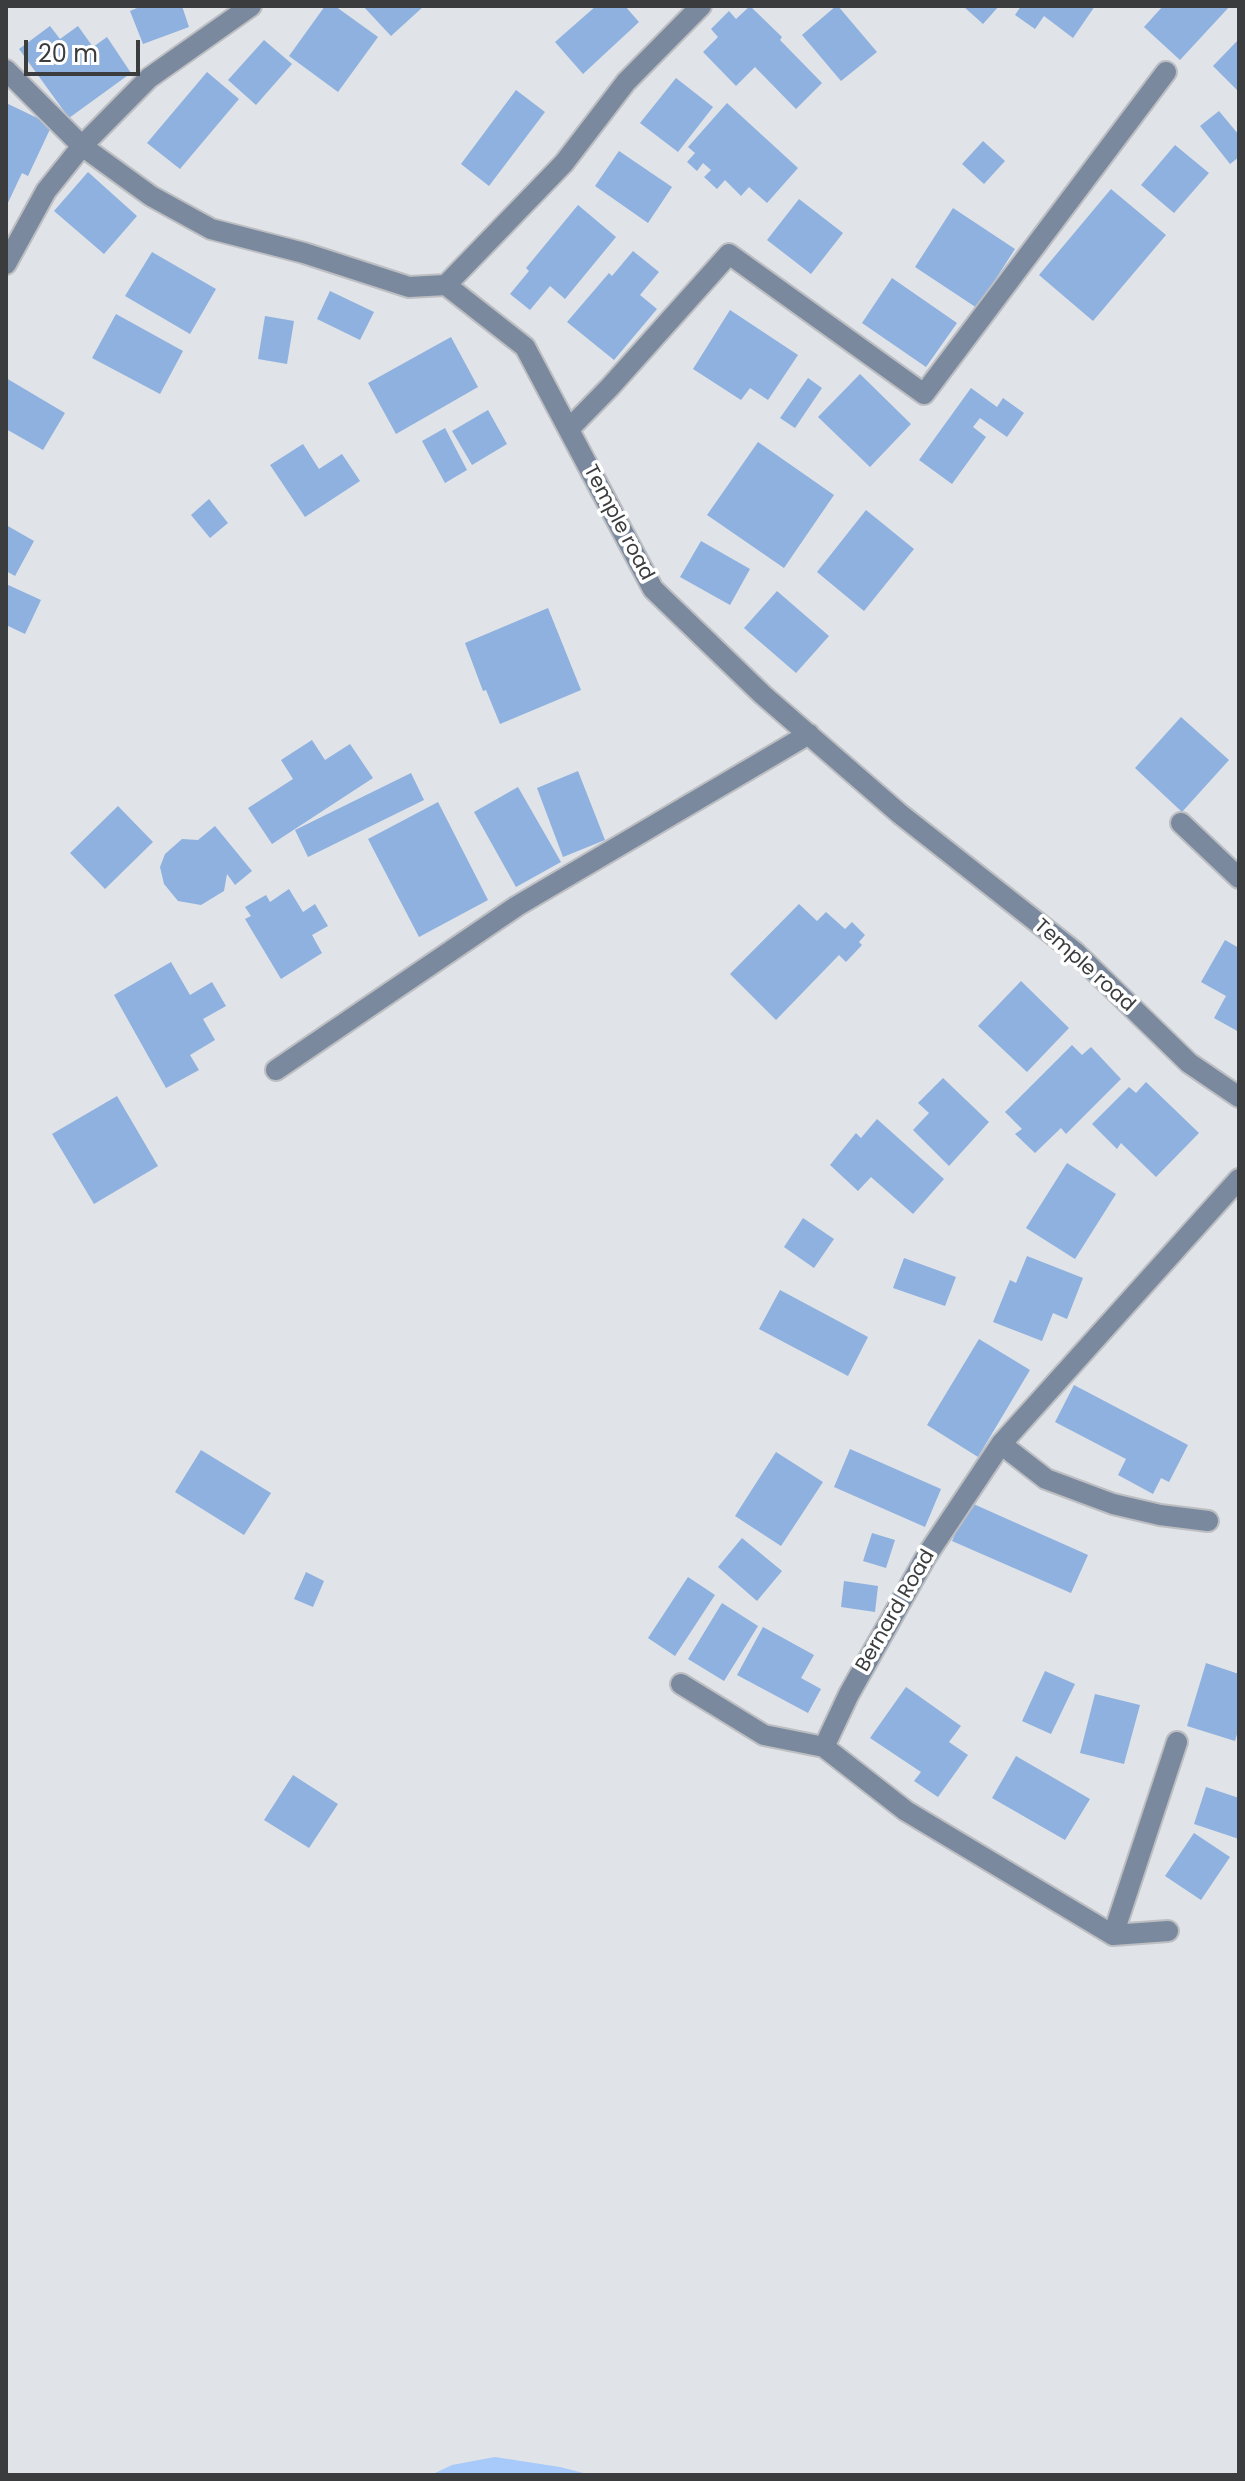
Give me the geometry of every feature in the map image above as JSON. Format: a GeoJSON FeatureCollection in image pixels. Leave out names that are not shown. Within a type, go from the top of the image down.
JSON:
{"type":"FeatureCollection","features":[{"type":"Feature","properties":{"kind":"street"},"geometry":{"type":"LineString","coordinates":[[6,264],[46,191],[82,146],[149,78],[251,6]]}},
{"type":"Feature","properties":{"kind":"street"},"geometry":{"type":"LineString","coordinates":[[6,70],[82,146],[151,196],[211,229],[304,253],[409,287],[446,285],[564,163],[626,82],[701,6]]}},
{"type":"Feature","properties":{"kind":"street"},"geometry":{"type":"LineString","coordinates":[[569,429],[729,254],[924,394],[1166,72]]}},
{"type":"Feature","properties":{"kind":"street","name":"Temple road"},"geometry":{"type":"LineString","coordinates":[[446,285],[525,347],[653,589],[763,695],[900,814],[1075,952],[1189,1063],[1239,1097]]}},
{"type":"Feature","properties":{"kind":"street"},"geometry":{"type":"LineString","coordinates":[[276,1070],[517,906],[809,734]]}},
{"type":"Feature","properties":{"kind":"street"},"geometry":{"type":"LineString","coordinates":[[1181,823],[1239,878]]}},
{"type":"Feature","properties":{"kind":"street","name":"Bernard Road"},"geometry":{"type":"LineString","coordinates":[[824,1747],[849,1694],[927,1555],[1001,1444],[1239,1179]]}},
{"type":"Feature","properties":{"kind":"street"},"geometry":{"type":"LineString","coordinates":[[1001,1444],[1046,1479],[1113,1504],[1160,1515],[1208,1521]]}},
{"type":"Feature","properties":{"kind":"street"},"geometry":{"type":"LineString","coordinates":[[681,1684],[764,1735],[824,1747],[906,1811],[1113,1935],[1168,1931]]}},
{"type":"Feature","properties":{"kind":"street"},"geometry":{"type":"LineString","coordinates":[[1113,1935],[1177,1742]]}},
{"type":"Feature","properties":{"kind":"water"},"geometry":{"type":"Polygon","coordinates":[[[495,2457],[591,2475],[431,2475],[452,2465],[495,2457]]]}},
{"type":"Feature","properties":{"kind":"building"},"geometry":{"type":"Polygon","coordinates":[[[142,6],[182,6],[189,27],[143,44],[130,11],[142,6]]]}},
{"type":"Feature","properties":{"kind":"building"},"geometry":{"type":"Polygon","coordinates":[[[325,6],[335,6],[378,37],[338,92],[289,56],[325,6]]]}},
{"type":"Feature","properties":{"kind":"building"},"geometry":{"type":"Polygon","coordinates":[[[363,6],[424,6],[391,36],[363,6]]]}},
{"type":"Feature","properties":{"kind":"building"},"geometry":{"type":"Polygon","coordinates":[[[596,6],[625,6],[639,22],[583,74],[555,42],[596,6]]]}},
{"type":"Feature","properties":{"kind":"building"},"geometry":{"type":"Polygon","coordinates":[[[750,6],[822,83],[796,109],[755,67],[736,86],[703,52],[718,37],[711,29],[729,11],[736,19],[750,6]]]}},
{"type":"Feature","properties":{"kind":"building"},"geometry":{"type":"Polygon","coordinates":[[[836,6],[877,52],[841,81],[802,35],[836,6]]]}},
{"type":"Feature","properties":{"kind":"building"},"geometry":{"type":"Polygon","coordinates":[[[963,6],[999,6],[983,24],[963,6]]]}},
{"type":"Feature","properties":{"kind":"building"},"geometry":{"type":"Polygon","coordinates":[[[1021,6],[1095,6],[1073,38],[1044,16],[1035,29],[1015,15],[1021,6]]]}},
{"type":"Feature","properties":{"kind":"building"},"geometry":{"type":"Polygon","coordinates":[[[1163,6],[1230,6],[1180,60],[1144,27],[1163,6]]]}},
{"type":"Feature","properties":{"kind":"building"},"geometry":{"type":"Polygon","coordinates":[[[50,26],[60,39],[78,26],[93,47],[107,37],[131,73],[69,118],[19,49],[50,26]]]}},
{"type":"Feature","properties":{"kind":"building"},"geometry":{"type":"Polygon","coordinates":[[[1239,39],[1239,92],[1213,66],[1239,39]]]}},
{"type":"Feature","properties":{"kind":"building"},"geometry":{"type":"Polygon","coordinates":[[[264,40],[292,64],[256,105],[228,80],[264,40]]]}},
{"type":"Feature","properties":{"kind":"building"},"geometry":{"type":"Polygon","coordinates":[[[207,72],[239,99],[180,169],[147,143],[207,72]]]}},
{"type":"Feature","properties":{"kind":"building"},"geometry":{"type":"Polygon","coordinates":[[[676,78],[713,107],[678,152],[640,123],[676,78]]]}},
{"type":"Feature","properties":{"kind":"building"},"geometry":{"type":"Polygon","coordinates":[[[516,90],[545,112],[489,186],[461,164],[516,90]]]}},
{"type":"Feature","properties":{"kind":"building"},"geometry":{"type":"Polygon","coordinates":[[[6,103],[52,125],[28,176],[22,173],[6,207],[6,103]]]}},
{"type":"Feature","properties":{"kind":"building"},"geometry":{"type":"Polygon","coordinates":[[[727,103],[798,168],[767,203],[749,187],[741,196],[725,180],[717,189],[704,177],[711,170],[703,163],[697,171],[687,162],[695,153],[688,147],[727,103]]]}},
{"type":"Feature","properties":{"kind":"building"},"geometry":{"type":"Polygon","coordinates":[[[1219,111],[1239,135],[1239,157],[1230,164],[1200,126],[1219,111]]]}},
{"type":"Feature","properties":{"kind":"building"},"geometry":{"type":"Polygon","coordinates":[[[983,141],[1005,161],[984,184],[962,164],[983,141]]]}},
{"type":"Feature","properties":{"kind":"building"},"geometry":{"type":"Polygon","coordinates":[[[1175,145],[1209,173],[1174,213],[1141,185],[1175,145]]]}},
{"type":"Feature","properties":{"kind":"building"},"geometry":{"type":"Polygon","coordinates":[[[619,151],[672,187],[648,223],[595,186],[619,151]]]}},
{"type":"Feature","properties":{"kind":"building"},"geometry":{"type":"Polygon","coordinates":[[[88,172],[137,216],[104,254],[54,211],[88,172]]]}},
{"type":"Feature","properties":{"kind":"building"},"geometry":{"type":"Polygon","coordinates":[[[1111,189],[1166,235],[1093,321],[1039,275],[1111,189]]]}},
{"type":"Feature","properties":{"kind":"building"},"geometry":{"type":"Polygon","coordinates":[[[799,199],[843,233],[811,274],[767,240],[799,199]]]}},
{"type":"Feature","properties":{"kind":"building"},"geometry":{"type":"Polygon","coordinates":[[[578,205],[616,237],[565,299],[550,286],[530,310],[510,294],[529,271],[526,268],[578,205]]]}},
{"type":"Feature","properties":{"kind":"building"},"geometry":{"type":"Polygon","coordinates":[[[953,208],[1015,249],[977,308],[915,267],[953,208]]]}},
{"type":"Feature","properties":{"kind":"building"},"geometry":{"type":"Polygon","coordinates":[[[633,251],[659,272],[640,295],[657,309],[614,360],[567,322],[609,273],[612,276],[633,251]]]}},
{"type":"Feature","properties":{"kind":"building"},"geometry":{"type":"Polygon","coordinates":[[[152,252],[216,289],[190,334],[125,296],[152,252]]]}},
{"type":"Feature","properties":{"kind":"building"},"geometry":{"type":"Polygon","coordinates":[[[892,278],[957,323],[926,367],[862,323],[892,278]]]}},
{"type":"Feature","properties":{"kind":"building"},"geometry":{"type":"Polygon","coordinates":[[[330,291],[374,312],[360,340],[317,319],[330,291]]]}},
{"type":"Feature","properties":{"kind":"building"},"geometry":{"type":"Polygon","coordinates":[[[730,310],[798,355],[768,400],[750,388],[741,400],[693,369],[730,310]]]}},
{"type":"Feature","properties":{"kind":"building"},"geometry":{"type":"Polygon","coordinates":[[[116,314],[183,351],[160,394],[92,358],[116,314]]]}},
{"type":"Feature","properties":{"kind":"building"},"geometry":{"type":"Polygon","coordinates":[[[265,316],[294,321],[287,364],[258,359],[265,316]]]}},
{"type":"Feature","properties":{"kind":"building"},"geometry":{"type":"Polygon","coordinates":[[[451,337],[478,387],[396,434],[368,383],[451,337]]]}},
{"type":"Feature","properties":{"kind":"building"},"geometry":{"type":"Polygon","coordinates":[[[860,374],[911,424],[870,467],[818,417],[860,374]]]}},
{"type":"Feature","properties":{"kind":"building"},"geometry":{"type":"Polygon","coordinates":[[[6,378],[65,413],[43,450],[6,429],[6,378]]]}},
{"type":"Feature","properties":{"kind":"building"},"geometry":{"type":"Polygon","coordinates":[[[808,378],[822,388],[795,428],[780,418],[808,378]]]}},
{"type":"Feature","properties":{"kind":"building"},"geometry":{"type":"Polygon","coordinates":[[[971,388],[997,407],[1003,398],[1024,413],[1007,437],[980,418],[973,427],[986,437],[952,484],[919,460],[971,388]]]}},
{"type":"Feature","properties":{"kind":"building"},"geometry":{"type":"Polygon","coordinates":[[[488,410],[507,444],[472,465],[452,431],[488,410]]]}},
{"type":"Feature","properties":{"kind":"building"},"geometry":{"type":"Polygon","coordinates":[[[445,428],[467,470],[445,483],[422,441],[445,428]]]}},
{"type":"Feature","properties":{"kind":"building"},"geometry":{"type":"Polygon","coordinates":[[[758,442],[834,495],[784,568],[707,515],[758,442]]]}},
{"type":"Feature","properties":{"kind":"building"},"geometry":{"type":"Polygon","coordinates":[[[303,444],[319,469],[342,454],[360,481],[305,517],[270,465],[303,444]]]}},
{"type":"Feature","properties":{"kind":"building"},"geometry":{"type":"Polygon","coordinates":[[[209,499],[228,523],[210,538],[191,515],[209,499]]]}},
{"type":"Feature","properties":{"kind":"building"},"geometry":{"type":"Polygon","coordinates":[[[866,510],[914,549],[864,611],[817,572],[866,510]]]}},
{"type":"Feature","properties":{"kind":"building"},"geometry":{"type":"Polygon","coordinates":[[[6,525],[34,541],[15,576],[6,571],[6,525]]]}},
{"type":"Feature","properties":{"kind":"building"},"geometry":{"type":"Polygon","coordinates":[[[701,541],[750,569],[730,605],[680,577],[701,541]]]}},
{"type":"Feature","properties":{"kind":"building"},"geometry":{"type":"Polygon","coordinates":[[[6,584],[41,600],[25,634],[6,625],[6,584]]]}},
{"type":"Feature","properties":{"kind":"building"},"geometry":{"type":"Polygon","coordinates":[[[777,591],[829,636],[796,673],[744,628],[777,591]]]}},
{"type":"Feature","properties":{"kind":"building"},"geometry":{"type":"Polygon","coordinates":[[[548,608],[581,690],[500,724],[486,690],[483,691],[465,643],[548,608]]]}},
{"type":"Feature","properties":{"kind":"building"},"geometry":{"type":"Polygon","coordinates":[[[1181,717],[1229,760],[1182,812],[1135,768],[1181,717]]]}},
{"type":"Feature","properties":{"kind":"building"},"geometry":{"type":"Polygon","coordinates":[[[312,740],[325,760],[350,744],[373,778],[272,844],[248,808],[293,779],[281,760],[312,740]]]}},
{"type":"Feature","properties":{"kind":"building"},"geometry":{"type":"Polygon","coordinates":[[[578,771],[605,840],[563,857],[537,788],[578,771]]]}},
{"type":"Feature","properties":{"kind":"building"},"geometry":{"type":"Polygon","coordinates":[[[411,773],[424,800],[308,857],[295,830],[411,773]]]}},
{"type":"Feature","properties":{"kind":"building"},"geometry":{"type":"Polygon","coordinates":[[[518,787],[561,862],[516,887],[474,812],[518,787]]]}},
{"type":"Feature","properties":{"kind":"building"},"geometry":{"type":"Polygon","coordinates":[[[438,802],[488,900],[419,937],[368,839],[438,802]]]}},
{"type":"Feature","properties":{"kind":"building"},"geometry":{"type":"Polygon","coordinates":[[[118,806],[153,842],[105,889],[70,853],[118,806]]]}},
{"type":"Feature","properties":{"kind":"building"},"geometry":{"type":"Polygon","coordinates":[[[215,826],[252,871],[235,885],[227,874],[224,891],[201,905],[178,901],[164,884],[160,867],[165,854],[182,839],[198,840],[215,826]]]}},
{"type":"Feature","properties":{"kind":"building"},"geometry":{"type":"Polygon","coordinates":[[[289,889],[303,912],[315,904],[328,926],[312,935],[322,953],[281,979],[245,919],[251,916],[245,907],[266,895],[270,902],[289,889]]]}},
{"type":"Feature","properties":{"kind":"building"},"geometry":{"type":"Polygon","coordinates":[[[799,904],[817,921],[826,912],[845,929],[852,922],[865,935],[859,942],[862,945],[846,962],[839,955],[776,1020],[730,974],[799,904]]]}},
{"type":"Feature","properties":{"kind":"building"},"geometry":{"type":"Polygon","coordinates":[[[1225,940],[1239,948],[1239,1032],[1214,1018],[1226,996],[1201,982],[1225,940]]]}},
{"type":"Feature","properties":{"kind":"building"},"geometry":{"type":"Polygon","coordinates":[[[171,962],[190,995],[212,982],[226,1006],[203,1019],[215,1040],[190,1055],[199,1070],[166,1088],[114,995],[171,962]]]}},
{"type":"Feature","properties":{"kind":"building"},"geometry":{"type":"Polygon","coordinates":[[[1021,981],[1069,1028],[1027,1072],[978,1026],[1021,981]]]}},
{"type":"Feature","properties":{"kind":"building"},"geometry":{"type":"Polygon","coordinates":[[[1072,1045],[1082,1055],[1091,1047],[1121,1079],[1066,1134],[1061,1128],[1035,1153],[1015,1134],[1022,1129],[1005,1112],[1072,1045]]]}},
{"type":"Feature","properties":{"kind":"building"},"geometry":{"type":"Polygon","coordinates":[[[943,1078],[989,1122],[949,1166],[913,1130],[929,1113],[918,1103],[943,1078]]]}},
{"type":"Feature","properties":{"kind":"building"},"geometry":{"type":"Polygon","coordinates":[[[1146,1082],[1199,1133],[1156,1177],[1121,1143],[1117,1149],[1092,1124],[1129,1087],[1136,1093],[1146,1082]]]}},
{"type":"Feature","properties":{"kind":"building"},"geometry":{"type":"Polygon","coordinates":[[[117,1096],[158,1166],[94,1204],[52,1134],[117,1096]]]}},
{"type":"Feature","properties":{"kind":"building"},"geometry":{"type":"Polygon","coordinates":[[[877,1119],[944,1179],[913,1214],[871,1177],[858,1191],[830,1165],[856,1133],[861,1138],[877,1119]]]}},
{"type":"Feature","properties":{"kind":"building"},"geometry":{"type":"Polygon","coordinates":[[[1067,1163],[1116,1194],[1075,1259],[1026,1228],[1067,1163]]]}},
{"type":"Feature","properties":{"kind":"building"},"geometry":{"type":"Polygon","coordinates":[[[803,1218],[834,1239],[814,1268],[784,1247],[803,1218]]]}},
{"type":"Feature","properties":{"kind":"building"},"geometry":{"type":"Polygon","coordinates":[[[1027,1256],[1083,1278],[1067,1319],[1053,1313],[1042,1341],[993,1322],[1010,1280],[1016,1283],[1027,1256]]]}},
{"type":"Feature","properties":{"kind":"building"},"geometry":{"type":"Polygon","coordinates":[[[904,1258],[956,1277],[945,1306],[893,1288],[904,1258]]]}},
{"type":"Feature","properties":{"kind":"building"},"geometry":{"type":"Polygon","coordinates":[[[780,1290],[868,1337],[848,1376],[759,1329],[780,1290]]]}},
{"type":"Feature","properties":{"kind":"building"},"geometry":{"type":"Polygon","coordinates":[[[979,1339],[1030,1370],[978,1457],[927,1425],[979,1339]]]}},
{"type":"Feature","properties":{"kind":"building"},"geometry":{"type":"Polygon","coordinates":[[[1074,1385],[1188,1445],[1169,1482],[1161,1478],[1153,1494],[1118,1475],[1126,1459],[1055,1422],[1074,1385]]]}},
{"type":"Feature","properties":{"kind":"building"},"geometry":{"type":"Polygon","coordinates":[[[850,1449],[941,1489],[925,1527],[834,1487],[850,1449]]]}},
{"type":"Feature","properties":{"kind":"building"},"geometry":{"type":"Polygon","coordinates":[[[201,1450],[271,1493],[244,1535],[175,1492],[201,1450]]]}},
{"type":"Feature","properties":{"kind":"building"},"geometry":{"type":"Polygon","coordinates":[[[776,1452],[823,1482],[781,1546],[735,1516],[776,1452]]]}},
{"type":"Feature","properties":{"kind":"building"},"geometry":{"type":"Polygon","coordinates":[[[969,1502],[1088,1555],[1071,1593],[952,1541],[969,1502]]]}},
{"type":"Feature","properties":{"kind":"building"},"geometry":{"type":"Polygon","coordinates":[[[872,1533],[895,1540],[886,1568],[863,1561],[872,1533]]]}},
{"type":"Feature","properties":{"kind":"building"},"geometry":{"type":"Polygon","coordinates":[[[742,1538],[782,1571],[757,1601],[718,1567],[742,1538]]]}},
{"type":"Feature","properties":{"kind":"building"},"geometry":{"type":"Polygon","coordinates":[[[306,1572],[324,1581],[313,1607],[294,1599],[306,1572]]]}},
{"type":"Feature","properties":{"kind":"building"},"geometry":{"type":"Polygon","coordinates":[[[688,1577],[715,1595],[675,1656],[648,1638],[688,1577]]]}},
{"type":"Feature","properties":{"kind":"building"},"geometry":{"type":"Polygon","coordinates":[[[844,1581],[878,1586],[875,1612],[841,1607],[844,1581]]]}},
{"type":"Feature","properties":{"kind":"building"},"geometry":{"type":"Polygon","coordinates":[[[722,1603],[758,1626],[724,1681],[688,1659],[722,1603]]]}},
{"type":"Feature","properties":{"kind":"building"},"geometry":{"type":"Polygon","coordinates":[[[763,1627],[814,1655],[801,1678],[821,1689],[808,1713],[737,1675],[763,1627]]]}},
{"type":"Feature","properties":{"kind":"building"},"geometry":{"type":"Polygon","coordinates":[[[1206,1663],[1239,1674],[1239,1727],[1235,1741],[1187,1726],[1206,1663]]]}},
{"type":"Feature","properties":{"kind":"building"},"geometry":{"type":"Polygon","coordinates":[[[1045,1671],[1075,1684],[1051,1734],[1022,1721],[1045,1671]]]}},
{"type":"Feature","properties":{"kind":"building"},"geometry":{"type":"Polygon","coordinates":[[[906,1687],[961,1726],[949,1742],[968,1755],[938,1797],[914,1781],[921,1772],[870,1738],[906,1687]]]}},
{"type":"Feature","properties":{"kind":"building"},"geometry":{"type":"Polygon","coordinates":[[[1095,1694],[1140,1705],[1124,1764],[1080,1753],[1095,1694]]]}},
{"type":"Feature","properties":{"kind":"building"},"geometry":{"type":"Polygon","coordinates":[[[1016,1756],[1090,1799],[1065,1840],[992,1798],[1016,1756]]]}},
{"type":"Feature","properties":{"kind":"building"},"geometry":{"type":"Polygon","coordinates":[[[293,1775],[338,1804],[309,1848],[264,1820],[293,1775]]]}},
{"type":"Feature","properties":{"kind":"building"},"geometry":{"type":"Polygon","coordinates":[[[1206,1787],[1239,1798],[1239,1839],[1194,1824],[1206,1787]]]}},
{"type":"Feature","properties":{"kind":"building"},"geometry":{"type":"Polygon","coordinates":[[[1194,1833],[1230,1857],[1201,1900],[1165,1876],[1194,1833]]]}}]}
